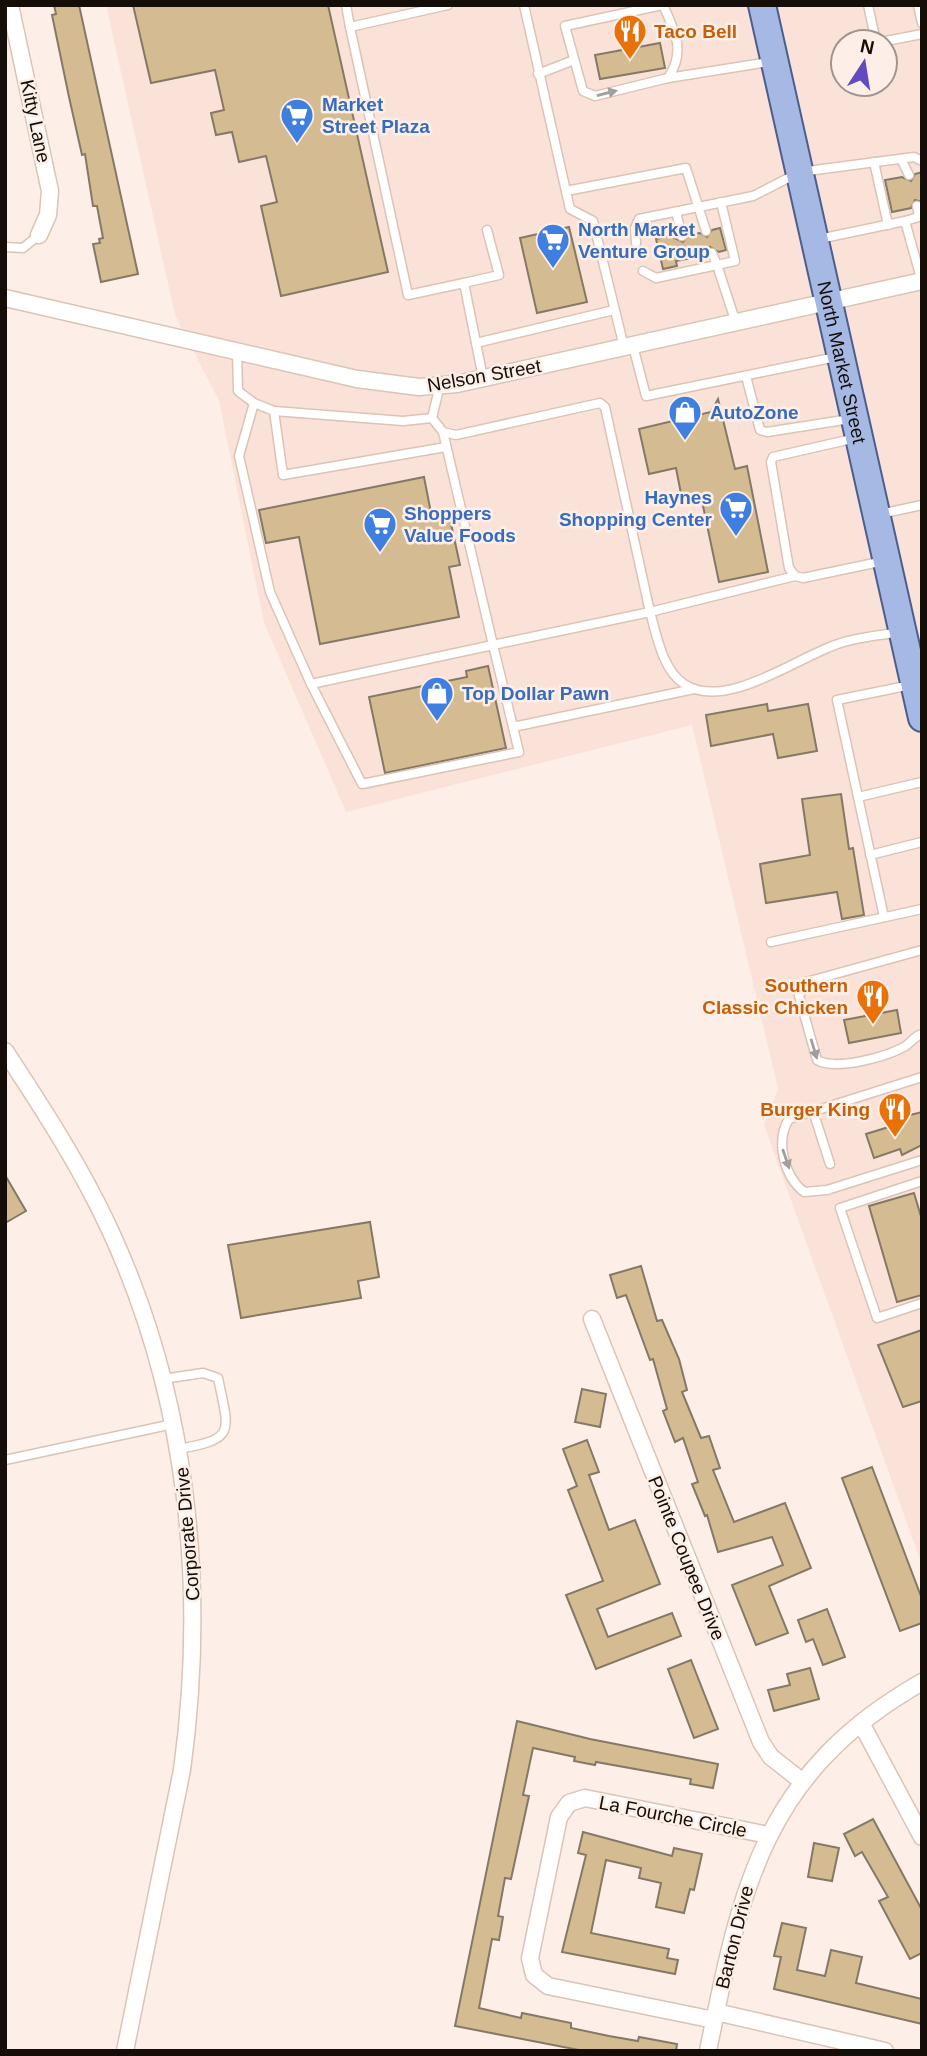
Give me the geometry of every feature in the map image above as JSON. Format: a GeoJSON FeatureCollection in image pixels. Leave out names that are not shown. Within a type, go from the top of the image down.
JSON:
{"type":"FeatureCollection","features":[{"type":"Feature","properties":{"kind":"main road","name":"North Market Street"},"geometry":{"type":"LineString","coordinates":[[762,5],[902,631],[915,671],[922,718]]}},
{"type":"Feature","properties":{"kind":"street","name":"Kitty Lane"},"geometry":{"type":"LineString","coordinates":[[10,5],[50,191],[48,215],[39,235]]}},
{"type":"Feature","properties":{"kind":"street","name":"Nelson Street"},"geometry":{"type":"LineString","coordinates":[[5,298],[382,384],[440,385],[628,347],[922,281]]}},
{"type":"Feature","properties":{"kind":"street","name":"Corporate Drive"},"geometry":{"type":"LineString","coordinates":[[5,1051],[68,1151],[110,1231],[135,1291],[163,1379],[178,1449],[189,1524],[194,1598],[192,1684],[182,1770],[125,2051]]}},
{"type":"Feature","properties":{"kind":"street","name":"Pointe Coupee Drive"},"geometry":{"type":"LineString","coordinates":[[592,1318],[761,1742],[771,1757],[803,1782]]}},
{"type":"Feature","properties":{"kind":"street","name":"Barton Drive"},"geometry":{"type":"LineString","coordinates":[[708,2051],[734,1923],[749,1878],[768,1835],[803,1782],[861,1723],[922,1682]]}},
{"type":"Feature","properties":{"kind":"street"},"geometry":{"type":"LineString","coordinates":[[861,1723],[922,1837]]}},
{"type":"Feature","properties":{"kind":"street","name":"La Fourche Circle"},"geometry":{"type":"LineString","coordinates":[[768,1835],[585,1798],[569,1803],[559,1817],[530,1958],[534,1975],[548,1986],[715,2016],[885,2051]]}},
{"type":"Feature","properties":{"kind":"lane"},"geometry":{"type":"LineString","coordinates":[[346,5],[408,295],[499,275],[488,230]]}},
{"type":"Feature","properties":{"kind":"lane"},"geometry":{"type":"LineString","coordinates":[[350,27],[449,5]]}},
{"type":"Feature","properties":{"kind":"lane"},"geometry":{"type":"LineString","coordinates":[[523,5],[570,209],[593,221],[614,310],[646,396],[841,356]]}},
{"type":"Feature","properties":{"kind":"lane"},"geometry":{"type":"LineString","coordinates":[[668,78],[679,51],[677,38],[663,5],[565,26],[583,91],[589,95],[668,78],[774,61]]}},
{"type":"Feature","properties":{"kind":"lane"},"geometry":{"type":"LineString","coordinates":[[868,5],[873,28]]}},
{"type":"Feature","properties":{"kind":"lane"},"geometry":{"type":"LineString","coordinates":[[918,5],[922,23]]}},
{"type":"Feature","properties":{"kind":"lane"},"geometry":{"type":"LineString","coordinates":[[899,38],[922,34]]}},
{"type":"Feature","properties":{"kind":"lane"},"geometry":{"type":"LineString","coordinates":[[538,74],[575,60]]}},
{"type":"Feature","properties":{"kind":"lane"},"geometry":{"type":"LineString","coordinates":[[636,243],[635,228],[639,219],[753,196],[800,172],[914,157],[922,161]]}},
{"type":"Feature","properties":{"kind":"lane"},"geometry":{"type":"LineString","coordinates":[[901,159],[909,175]]}},
{"type":"Feature","properties":{"kind":"lane"},"geometry":{"type":"LineString","coordinates":[[874,162],[888,225]]}},
{"type":"Feature","properties":{"kind":"lane"},"geometry":{"type":"LineString","coordinates":[[566,191],[686,168],[706,231]]}},
{"type":"Feature","properties":{"kind":"lane"},"geometry":{"type":"LineString","coordinates":[[643,271],[656,278],[735,261],[721,202]]}},
{"type":"Feature","properties":{"kind":"lane"},"geometry":{"type":"LineString","coordinates":[[815,240],[905,221],[920,216],[917,206]]}},
{"type":"Feature","properties":{"kind":"lane"},"geometry":{"type":"LineString","coordinates":[[676,212],[682,236]]}},
{"type":"Feature","properties":{"kind":"lane"},"geometry":{"type":"LineString","coordinates":[[905,221],[922,281]]}},
{"type":"Feature","properties":{"kind":"lane"},"geometry":{"type":"LineString","coordinates":[[5,247],[23,248],[39,235]]}},
{"type":"Feature","properties":{"kind":"lane"},"geometry":{"type":"LineString","coordinates":[[712,253],[736,323]]}},
{"type":"Feature","properties":{"kind":"lane"},"geometry":{"type":"LineString","coordinates":[[687,259],[689,271]]}},
{"type":"Feature","properties":{"kind":"lane"},"geometry":{"type":"LineString","coordinates":[[464,283],[483,378]]}},
{"type":"Feature","properties":{"kind":"lane"},"geometry":{"type":"LineString","coordinates":[[476,343],[614,310]]}},
{"type":"Feature","properties":{"kind":"lane"},"geometry":{"type":"LineString","coordinates":[[237,352],[238,391],[254,403],[274,411],[403,421],[432,418]]}},
{"type":"Feature","properties":{"kind":"lane"},"geometry":{"type":"LineString","coordinates":[[746,376],[760,430],[767,432],[857,428]]}},
{"type":"Feature","properties":{"kind":"lane"},"geometry":{"type":"LineString","coordinates":[[432,418],[440,385]]}},
{"type":"Feature","properties":{"kind":"lane"},"geometry":{"type":"LineString","coordinates":[[254,403],[239,456],[271,592],[311,684],[362,784],[519,752],[443,432],[432,418]]}},
{"type":"Feature","properties":{"kind":"lane"},"geometry":{"type":"LineString","coordinates":[[443,432],[456,435],[600,403],[605,407],[650,612],[670,670],[701,693],[731,691],[837,644],[902,631]]}},
{"type":"Feature","properties":{"kind":"lane"},"geometry":{"type":"LineString","coordinates":[[274,411],[283,475],[446,447]]}},
{"type":"Feature","properties":{"kind":"lane"},"geometry":{"type":"LineString","coordinates":[[794,576],[789,568],[771,462],[773,457],[857,428]]}},
{"type":"Feature","properties":{"kind":"lane"},"geometry":{"type":"LineString","coordinates":[[876,515],[922,505]]}},
{"type":"Feature","properties":{"kind":"lane"},"geometry":{"type":"LineString","coordinates":[[311,684],[650,612],[794,576],[803,578],[886,561]]}},
{"type":"Feature","properties":{"kind":"lane"},"geometry":{"type":"LineString","coordinates":[[884,917],[836,700],[915,671]]}},
{"type":"Feature","properties":{"kind":"lane"},"geometry":{"type":"LineString","coordinates":[[513,727],[694,689]]}},
{"type":"Feature","properties":{"kind":"lane"},"geometry":{"type":"LineString","coordinates":[[858,797],[922,782]]}},
{"type":"Feature","properties":{"kind":"lane"},"geometry":{"type":"LineString","coordinates":[[870,855],[922,842]]}},
{"type":"Feature","properties":{"kind":"lane"},"geometry":{"type":"LineString","coordinates":[[772,942],[922,909]]}},
{"type":"Feature","properties":{"kind":"lane"},"geometry":{"type":"LineString","coordinates":[[922,950],[806,982],[799,996],[817,1060],[825,1065],[845,1065],[904,1046],[922,1034]]}},
{"type":"Feature","properties":{"kind":"lane"},"geometry":{"type":"LineString","coordinates":[[922,1077],[789,1119],[781,1132],[782,1152],[796,1186],[804,1192],[827,1190],[922,1160]]}},
{"type":"Feature","properties":{"kind":"lane"},"geometry":{"type":"LineString","coordinates":[[813,1111],[830,1164]]}},
{"type":"Feature","properties":{"kind":"lane"},"geometry":{"type":"LineString","coordinates":[[922,1181],[840,1208],[877,1318],[922,1303]]}},
{"type":"Feature","properties":{"kind":"lane"},"geometry":{"type":"LineString","coordinates":[[163,1379],[202,1373],[218,1378],[228,1425],[215,1442],[178,1449]]}},
{"type":"Feature","properties":{"kind":"lane"},"geometry":{"type":"LineString","coordinates":[[7,1458],[173,1424]]}},
{"type":"Feature","properties":{"kind":"shaded area"},"geometry":{"type":"Polygon","coordinates":[[[106,5],[922,5],[922,1565],[764,1125],[778,1089],[692,725],[346,812],[264,623],[219,401],[175,315],[106,5]]]}},
{"type":"Feature","properties":{"kind":"building"},"geometry":{"type":"Polygon","coordinates":[[[54,5],[79,5],[138,274],[101,282],[93,244],[100,243],[99,239],[103,238],[97,206],[93,206],[85,154],[82,155],[69,97],[52,15],[56,14],[54,5]]]}},
{"type":"Feature","properties":{"kind":"building","name":"Market Street Plaza"},"geometry":{"type":"Polygon","coordinates":[[[133,5],[328,5],[388,272],[281,296],[261,206],[277,202],[266,156],[239,162],[232,132],[216,135],[211,113],[224,110],[215,70],[151,83],[133,5]]]}},
{"type":"Feature","properties":{"kind":"building","name":"Taco Bell"},"geometry":{"type":"Polygon","coordinates":[[[660,43],[665,68],[600,79],[595,55],[660,43]]]}},
{"type":"Feature","properties":{"kind":"building"},"geometry":{"type":"Polygon","coordinates":[[[922,172],[922,202],[915,200],[911,208],[892,212],[885,180],[902,177],[911,181],[915,174],[922,172]]]}},
{"type":"Feature","properties":{"kind":"building","name":"North Market Venture Group"},"geometry":{"type":"Polygon","coordinates":[[[569,227],[587,302],[537,313],[520,238],[569,227]]]}},
{"type":"Feature","properties":{"kind":"building"},"geometry":{"type":"Polygon","coordinates":[[[720,228],[726,250],[719,252],[710,247],[706,255],[676,261],[677,266],[663,269],[656,239],[670,236],[683,242],[688,235],[700,233],[707,237],[712,230],[720,228]]]}},
{"type":"Feature","properties":{"kind":"building"},"geometry":{"type":"Polygon","coordinates":[[[718,399],[735,469],[747,466],[768,572],[719,582],[702,501],[683,504],[676,468],[649,474],[639,429],[711,412],[718,399]]]}},
{"type":"Feature","properties":{"kind":"building","name":"Shoppers Value Foods"},"geometry":{"type":"Polygon","coordinates":[[[424,477],[431,513],[448,510],[460,565],[449,567],[459,617],[320,644],[299,537],[266,543],[259,510],[424,477]]]}},
{"type":"Feature","properties":{"kind":"building","name":"Top Dollar Pawn"},"geometry":{"type":"Polygon","coordinates":[[[488,666],[506,748],[385,773],[369,697],[467,677],[466,671],[488,666]]]}},
{"type":"Feature","properties":{"kind":"building"},"geometry":{"type":"Polygon","coordinates":[[[767,704],[768,711],[808,704],[817,751],[778,758],[773,734],[711,746],[706,715],[767,704]]]}},
{"type":"Feature","properties":{"kind":"building"},"geometry":{"type":"Polygon","coordinates":[[[841,794],[849,849],[853,848],[864,915],[842,919],[837,892],[766,903],[760,864],[810,855],[802,799],[841,794]]]}},
{"type":"Feature","properties":{"kind":"building","name":"Southern Classic Chicken"},"geometry":{"type":"Polygon","coordinates":[[[897,1010],[901,1033],[849,1043],[844,1020],[897,1010]]]}},
{"type":"Feature","properties":{"kind":"building","name":"Burger King"},"geometry":{"type":"Polygon","coordinates":[[[922,1112],[922,1145],[902,1155],[900,1149],[874,1158],[866,1134],[892,1126],[890,1120],[922,1112]]]}},
{"type":"Feature","properties":{"kind":"building"},"geometry":{"type":"Polygon","coordinates":[[[5,1175],[26,1211],[5,1223],[5,1175]]]}},
{"type":"Feature","properties":{"kind":"building"},"geometry":{"type":"Polygon","coordinates":[[[914,1193],[922,1220],[922,1295],[897,1302],[869,1206],[914,1193]]]}},
{"type":"Feature","properties":{"kind":"building"},"geometry":{"type":"Polygon","coordinates":[[[370,1222],[379,1277],[358,1281],[361,1298],[241,1318],[228,1245],[370,1222]]]}},
{"type":"Feature","properties":{"kind":"building"},"geometry":{"type":"Polygon","coordinates":[[[641,1266],[657,1321],[662,1320],[679,1359],[687,1390],[682,1392],[701,1438],[709,1436],[720,1468],[713,1470],[734,1522],[785,1503],[811,1568],[769,1586],[788,1633],[756,1645],[732,1585],[783,1565],[772,1537],[718,1552],[707,1515],[705,1516],[692,1484],[698,1482],[683,1438],[675,1442],[663,1411],[667,1409],[653,1359],[650,1360],[626,1295],[617,1298],[610,1275],[641,1266]]]}},
{"type":"Feature","properties":{"kind":"building"},"geometry":{"type":"Polygon","coordinates":[[[922,1330],[922,1401],[903,1407],[878,1345],[922,1330]]]}},
{"type":"Feature","properties":{"kind":"building"},"geometry":{"type":"Polygon","coordinates":[[[582,1389],[606,1394],[600,1427],[575,1422],[582,1389]]]}},
{"type":"Feature","properties":{"kind":"building"},"geometry":{"type":"Polygon","coordinates":[[[587,1440],[599,1472],[589,1475],[609,1530],[635,1520],[660,1584],[597,1609],[608,1637],[672,1613],[681,1636],[596,1669],[566,1595],[603,1581],[568,1490],[577,1486],[563,1449],[587,1440]]]}},
{"type":"Feature","properties":{"kind":"building"},"geometry":{"type":"Polygon","coordinates":[[[872,1467],[922,1599],[922,1623],[900,1631],[842,1478],[872,1467]]]}},
{"type":"Feature","properties":{"kind":"building"},"geometry":{"type":"Polygon","coordinates":[[[827,1609],[845,1657],[823,1665],[813,1639],[806,1642],[798,1620],[827,1609]]]}},
{"type":"Feature","properties":{"kind":"building"},"geometry":{"type":"Polygon","coordinates":[[[691,1660],[718,1729],[694,1738],[668,1669],[691,1660]]]}},
{"type":"Feature","properties":{"kind":"building"},"geometry":{"type":"Polygon","coordinates":[[[810,1668],[819,1699],[774,1711],[768,1690],[790,1685],[787,1674],[810,1668]]]}},
{"type":"Feature","properties":{"kind":"building"},"geometry":{"type":"Polygon","coordinates":[[[517,1721],[590,1739],[718,1764],[713,1788],[690,1784],[691,1779],[596,1762],[595,1765],[574,1761],[575,1757],[533,1748],[523,1795],[529,1796],[511,1879],[505,1878],[498,1916],[503,1917],[499,1940],[492,1939],[479,2008],[521,2018],[522,2013],[571,2023],[571,2028],[609,2036],[638,2041],[639,2037],[677,2044],[676,2051],[584,2051],[455,2026],[517,1721]]]}},
{"type":"Feature","properties":{"kind":"building"},"geometry":{"type":"Polygon","coordinates":[[[873,1819],[922,1910],[922,1953],[910,1959],[879,1901],[888,1897],[862,1852],[855,1856],[844,1834],[873,1819]]]}},
{"type":"Feature","properties":{"kind":"building"},"geometry":{"type":"Polygon","coordinates":[[[583,1832],[672,1856],[674,1848],[702,1854],[694,1890],[690,1889],[684,1913],[656,1907],[661,1883],[639,1878],[641,1868],[606,1860],[591,1933],[669,1949],[667,1958],[678,1960],[675,1974],[562,1952],[586,1855],[578,1853],[583,1832]]]}},
{"type":"Feature","properties":{"kind":"building"},"geometry":{"type":"Polygon","coordinates":[[[814,1843],[839,1848],[832,1881],[808,1877],[814,1843]]]}},
{"type":"Feature","properties":{"kind":"building"},"geometry":{"type":"Polygon","coordinates":[[[782,1923],[806,1928],[797,1970],[825,1976],[831,1950],[862,1957],[856,1983],[922,1999],[922,2024],[774,1989],[781,1957],[774,1956],[782,1923]]]}},
{"type":"Feature","properties":{"kind":"place","name":"Taco Bell"},"geometry":{"type":"Point","coordinates":[630,61]}},
{"type":"Feature","properties":{"kind":"place","name":"Market Street Plaza"},"geometry":{"type":"Point","coordinates":[297,145]}},
{"type":"Feature","properties":{"kind":"place","name":"North Market Venture Group"},"geometry":{"type":"Point","coordinates":[553,270]}},
{"type":"Feature","properties":{"kind":"place","name":"AutoZone"},"geometry":{"type":"Point","coordinates":[685,442]}},
{"type":"Feature","properties":{"kind":"place","name":"Haynes Shopping Center"},"geometry":{"type":"Point","coordinates":[736,538]}},
{"type":"Feature","properties":{"kind":"place","name":"Shoppers Value Foods"},"geometry":{"type":"Point","coordinates":[380,554]}},
{"type":"Feature","properties":{"kind":"place","name":"Top Dollar Pawn"},"geometry":{"type":"Point","coordinates":[437,723]}},
{"type":"Feature","properties":{"kind":"place","name":"Southern Classic Chicken"},"geometry":{"type":"Point","coordinates":[873,1026]}},
{"type":"Feature","properties":{"kind":"place","name":"Burger King"},"geometry":{"type":"Point","coordinates":[895,1139]}}]}
